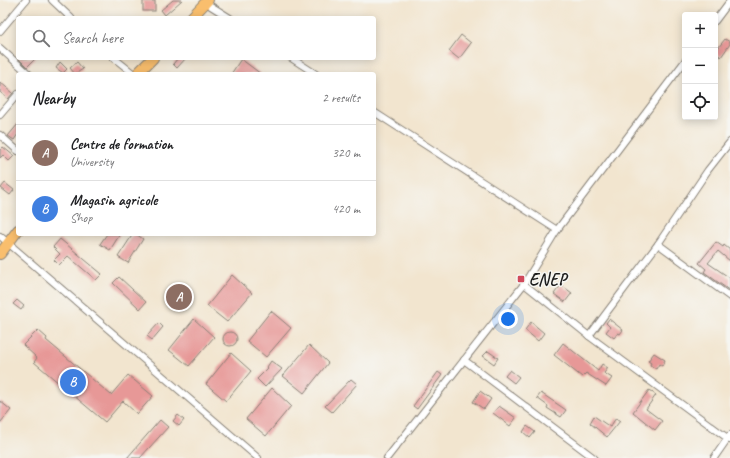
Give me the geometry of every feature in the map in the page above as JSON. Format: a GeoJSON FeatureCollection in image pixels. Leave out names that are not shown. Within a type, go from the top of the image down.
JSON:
{"type":"FeatureCollection","features":[{"type":"Feature","properties":{"kind":"main road"},"geometry":{"type":"LineString","coordinates":[[193,16],[207,1]]}},
{"type":"Feature","properties":{"kind":"main road"},"geometry":{"type":"LineString","coordinates":[[139,72],[151,60]]}},
{"type":"Feature","properties":{"kind":"main road"},"geometry":{"type":"LineString","coordinates":[[0,254],[16,233]]}},
{"type":"Feature","properties":{"kind":"street"},"geometry":{"type":"LineString","coordinates":[[0,31],[26,0]]}},
{"type":"Feature","properties":{"kind":"street"},"geometry":{"type":"LineString","coordinates":[[52,0],[69,16]]}},
{"type":"Feature","properties":{"kind":"street"},"geometry":{"type":"LineString","coordinates":[[207,1],[227,16]]}},
{"type":"Feature","properties":{"kind":"street"},"geometry":{"type":"LineString","coordinates":[[718,17],[730,2]]}},
{"type":"Feature","properties":{"kind":"street"},"geometry":{"type":"LineString","coordinates":[[0,48],[27,72]]}},
{"type":"Feature","properties":{"kind":"street"},"geometry":{"type":"LineString","coordinates":[[116,60],[132,72]]}},
{"type":"Feature","properties":{"kind":"street"},"geometry":{"type":"LineString","coordinates":[[294,60],[313,72]]}},
{"type":"Feature","properties":{"kind":"street"},"geometry":{"type":"LineString","coordinates":[[387,458],[524,284],[557,230],[682,65]]}},
{"type":"Feature","properties":{"kind":"street"},"geometry":{"type":"LineString","coordinates":[[0,115],[16,96]]}},
{"type":"Feature","properties":{"kind":"street"},"geometry":{"type":"LineString","coordinates":[[376,113],[557,230]]}},
{"type":"Feature","properties":{"kind":"street"},"geometry":{"type":"LineString","coordinates":[[0,135],[16,149]]}},
{"type":"Feature","properties":{"kind":"street"},"geometry":{"type":"LineString","coordinates":[[589,336],[658,244],[708,170],[730,142]]}},
{"type":"Feature","properties":{"kind":"street"},"geometry":{"type":"LineString","coordinates":[[0,236],[258,458]]}},
{"type":"Feature","properties":{"kind":"street"},"geometry":{"type":"LineString","coordinates":[[658,244],[730,296]]}},
{"type":"Feature","properties":{"kind":"street"},"geometry":{"type":"LineString","coordinates":[[524,284],[589,336],[729,438],[714,458]]}},
{"type":"Feature","properties":{"kind":"street"},"geometry":{"type":"LineString","coordinates":[[464,360],[594,458]]}},
{"type":"Feature","properties":{"kind":"building"},"geometry":{"type":"Polygon","coordinates":[[[173,0],[182,0],[165,15],[161,10],[173,0]]]}},
{"type":"Feature","properties":{"kind":"building"},"geometry":{"type":"Polygon","coordinates":[[[143,1],[155,1],[155,11],[143,11],[143,1]]]}},
{"type":"Feature","properties":{"kind":"building"},"geometry":{"type":"Polygon","coordinates":[[[461,35],[471,43],[459,59],[449,51],[461,35]]]}},
{"type":"Feature","properties":{"kind":"building"},"geometry":{"type":"Polygon","coordinates":[[[725,39],[730,42],[721,57],[718,54],[718,48],[725,39]]]}},
{"type":"Feature","properties":{"kind":"building"},"geometry":{"type":"Polygon","coordinates":[[[20,60],[34,60],[27,67],[20,60]]]}},
{"type":"Feature","properties":{"kind":"building"},"geometry":{"type":"Polygon","coordinates":[[[176,60],[184,60],[177,68],[173,64],[176,60]]]}},
{"type":"Feature","properties":{"kind":"building"},"geometry":{"type":"Polygon","coordinates":[[[240,60],[242,60],[258,72],[232,72],[240,60]]]}},
{"type":"Feature","properties":{"kind":"building"},"geometry":{"type":"Polygon","coordinates":[[[60,62],[67,69],[62,72],[56,68],[60,62]]]}},
{"type":"Feature","properties":{"kind":"building"},"geometry":{"type":"Polygon","coordinates":[[[77,62],[83,69],[78,72],[73,72],[70,68],[77,62]]]}},
{"type":"Feature","properties":{"kind":"building"},"geometry":{"type":"Polygon","coordinates":[[[0,82],[13,93],[8,99],[0,92],[0,82]]]}},
{"type":"Feature","properties":{"kind":"building"},"geometry":{"type":"Polygon","coordinates":[[[16,126],[16,137],[14,140],[8,136],[16,126]]]}},
{"type":"Feature","properties":{"kind":"building"},"geometry":{"type":"Polygon","coordinates":[[[3,147],[14,156],[9,161],[3,155],[0,158],[0,150],[3,147]]]}},
{"type":"Feature","properties":{"kind":"building"},"geometry":{"type":"Polygon","coordinates":[[[5,183],[14,190],[10,195],[1,188],[5,183]]]}},
{"type":"Feature","properties":{"kind":"building"},"geometry":{"type":"Polygon","coordinates":[[[106,236],[119,236],[110,250],[100,244],[106,236]]]}},
{"type":"Feature","properties":{"kind":"building"},"geometry":{"type":"Polygon","coordinates":[[[132,236],[139,236],[143,239],[128,263],[118,257],[132,236]]]}},
{"type":"Feature","properties":{"kind":"building"},"geometry":{"type":"Polygon","coordinates":[[[60,239],[102,274],[96,280],[68,256],[59,265],[54,260],[60,254],[53,247],[60,239]]]}},
{"type":"Feature","properties":{"kind":"building"},"geometry":{"type":"Polygon","coordinates":[[[716,242],[723,247],[724,245],[730,250],[730,261],[718,251],[708,263],[730,278],[730,291],[704,272],[706,269],[699,263],[716,242]]]}},
{"type":"Feature","properties":{"kind":"building"},"geometry":{"type":"Polygon","coordinates":[[[232,275],[252,293],[227,322],[207,306],[232,275]]]}},
{"type":"Feature","properties":{"kind":"building"},"geometry":{"type":"Polygon","coordinates":[[[119,277],[146,302],[140,309],[113,283],[119,277]]]}},
{"type":"Feature","properties":{"kind":"building"},"geometry":{"type":"Polygon","coordinates":[[[561,285],[572,293],[565,302],[554,294],[561,285]]]}},
{"type":"Feature","properties":{"kind":"building"},"geometry":{"type":"Polygon","coordinates":[[[17,300],[24,306],[21,310],[13,304],[17,300]]]}},
{"type":"Feature","properties":{"kind":"building"},"geometry":{"type":"Polygon","coordinates":[[[271,311],[291,328],[266,357],[247,341],[271,311]]]}},
{"type":"Feature","properties":{"kind":"building"},"geometry":{"type":"Polygon","coordinates":[[[194,319],[214,337],[189,366],[169,350],[194,319]]]}},
{"type":"Feature","properties":{"kind":"building"},"geometry":{"type":"Polygon","coordinates":[[[609,319],[623,330],[614,338],[606,332],[610,327],[606,323],[609,319]]]}},
{"type":"Feature","properties":{"kind":"building"},"geometry":{"type":"Polygon","coordinates":[[[531,322],[544,333],[538,341],[525,330],[531,322]]]}},
{"type":"Feature","properties":{"kind":"building"},"geometry":{"type":"Polygon","coordinates":[[[159,323],[163,327],[152,340],[147,336],[159,323]]]}},
{"type":"Feature","properties":{"kind":"building"},"geometry":{"type":"Polygon","coordinates":[[[38,330],[47,338],[46,340],[111,395],[128,375],[153,396],[137,414],[123,401],[105,422],[34,362],[37,358],[23,345],[38,330]]]}},
{"type":"Feature","properties":{"kind":"building"},"geometry":{"type":"Polygon","coordinates":[[[230,332],[235,334],[237,339],[235,344],[230,346],[225,344],[223,339],[225,334],[230,332]]]}},
{"type":"Feature","properties":{"kind":"building"},"geometry":{"type":"Polygon","coordinates":[[[563,343],[598,371],[602,364],[608,368],[604,373],[612,378],[606,386],[586,373],[582,377],[554,355],[563,343]]]}},
{"type":"Feature","properties":{"kind":"building"},"geometry":{"type":"Polygon","coordinates":[[[309,345],[328,363],[304,393],[283,376],[309,345]]]}},
{"type":"Feature","properties":{"kind":"building"},"geometry":{"type":"Polygon","coordinates":[[[488,351],[498,358],[494,364],[483,356],[488,351]]]}},
{"type":"Feature","properties":{"kind":"building"},"geometry":{"type":"Polygon","coordinates":[[[231,353],[251,371],[226,401],[206,384],[231,353]]]}},
{"type":"Feature","properties":{"kind":"building"},"geometry":{"type":"Polygon","coordinates":[[[654,353],[665,360],[662,366],[659,364],[656,369],[650,365],[651,363],[648,361],[654,353]]]}},
{"type":"Feature","properties":{"kind":"building"},"geometry":{"type":"Polygon","coordinates":[[[271,361],[282,369],[265,387],[257,379],[268,368],[267,367],[271,361]]]}},
{"type":"Feature","properties":{"kind":"building"},"geometry":{"type":"Polygon","coordinates":[[[510,370],[519,377],[514,383],[505,376],[510,370]]]}},
{"type":"Feature","properties":{"kind":"building"},"geometry":{"type":"Polygon","coordinates":[[[438,372],[442,375],[417,409],[413,406],[438,372]]]}},
{"type":"Feature","properties":{"kind":"building"},"geometry":{"type":"Polygon","coordinates":[[[351,379],[357,384],[332,412],[325,406],[351,379]]]}},
{"type":"Feature","properties":{"kind":"building"},"geometry":{"type":"Polygon","coordinates":[[[272,388],[291,406],[266,436],[246,419],[272,388]]]}},
{"type":"Feature","properties":{"kind":"building"},"geometry":{"type":"Polygon","coordinates":[[[649,390],[656,395],[646,409],[662,421],[655,430],[633,412],[649,390]]]}},
{"type":"Feature","properties":{"kind":"building"},"geometry":{"type":"Polygon","coordinates":[[[480,391],[491,399],[484,409],[473,402],[480,391]]]}},
{"type":"Feature","properties":{"kind":"building"},"geometry":{"type":"Polygon","coordinates":[[[541,393],[566,410],[561,417],[547,408],[548,406],[537,398],[541,393]]]}},
{"type":"Feature","properties":{"kind":"building"},"geometry":{"type":"Polygon","coordinates":[[[0,401],[11,410],[0,423],[0,401]]]}},
{"type":"Feature","properties":{"kind":"building"},"geometry":{"type":"Polygon","coordinates":[[[499,406],[516,418],[510,426],[493,413],[499,406]]]}},
{"type":"Feature","properties":{"kind":"building"},"geometry":{"type":"Polygon","coordinates":[[[178,415],[184,420],[179,426],[173,421],[178,415]]]}},
{"type":"Feature","properties":{"kind":"building"},"geometry":{"type":"Polygon","coordinates":[[[594,416],[610,427],[616,418],[620,421],[607,437],[590,423],[594,416]]]}},
{"type":"Feature","properties":{"kind":"building"},"geometry":{"type":"Polygon","coordinates":[[[160,420],[168,427],[140,458],[127,458],[160,420]]]}},
{"type":"Feature","properties":{"kind":"building"},"geometry":{"type":"Polygon","coordinates":[[[527,426],[535,432],[530,438],[523,432],[527,426]]]}},
{"type":"Feature","properties":{"kind":"place","name":"ENEP"},"geometry":{"type":"Point","coordinates":[521,279]}},
{"type":"Feature","properties":{"kind":"place","name":"Centre de formation"},"geometry":{"type":"Point","coordinates":[179,297]}},
{"type":"Feature","properties":{"kind":"place","name":"Magasin agricole"},"geometry":{"type":"Point","coordinates":[73,382]}}]}
